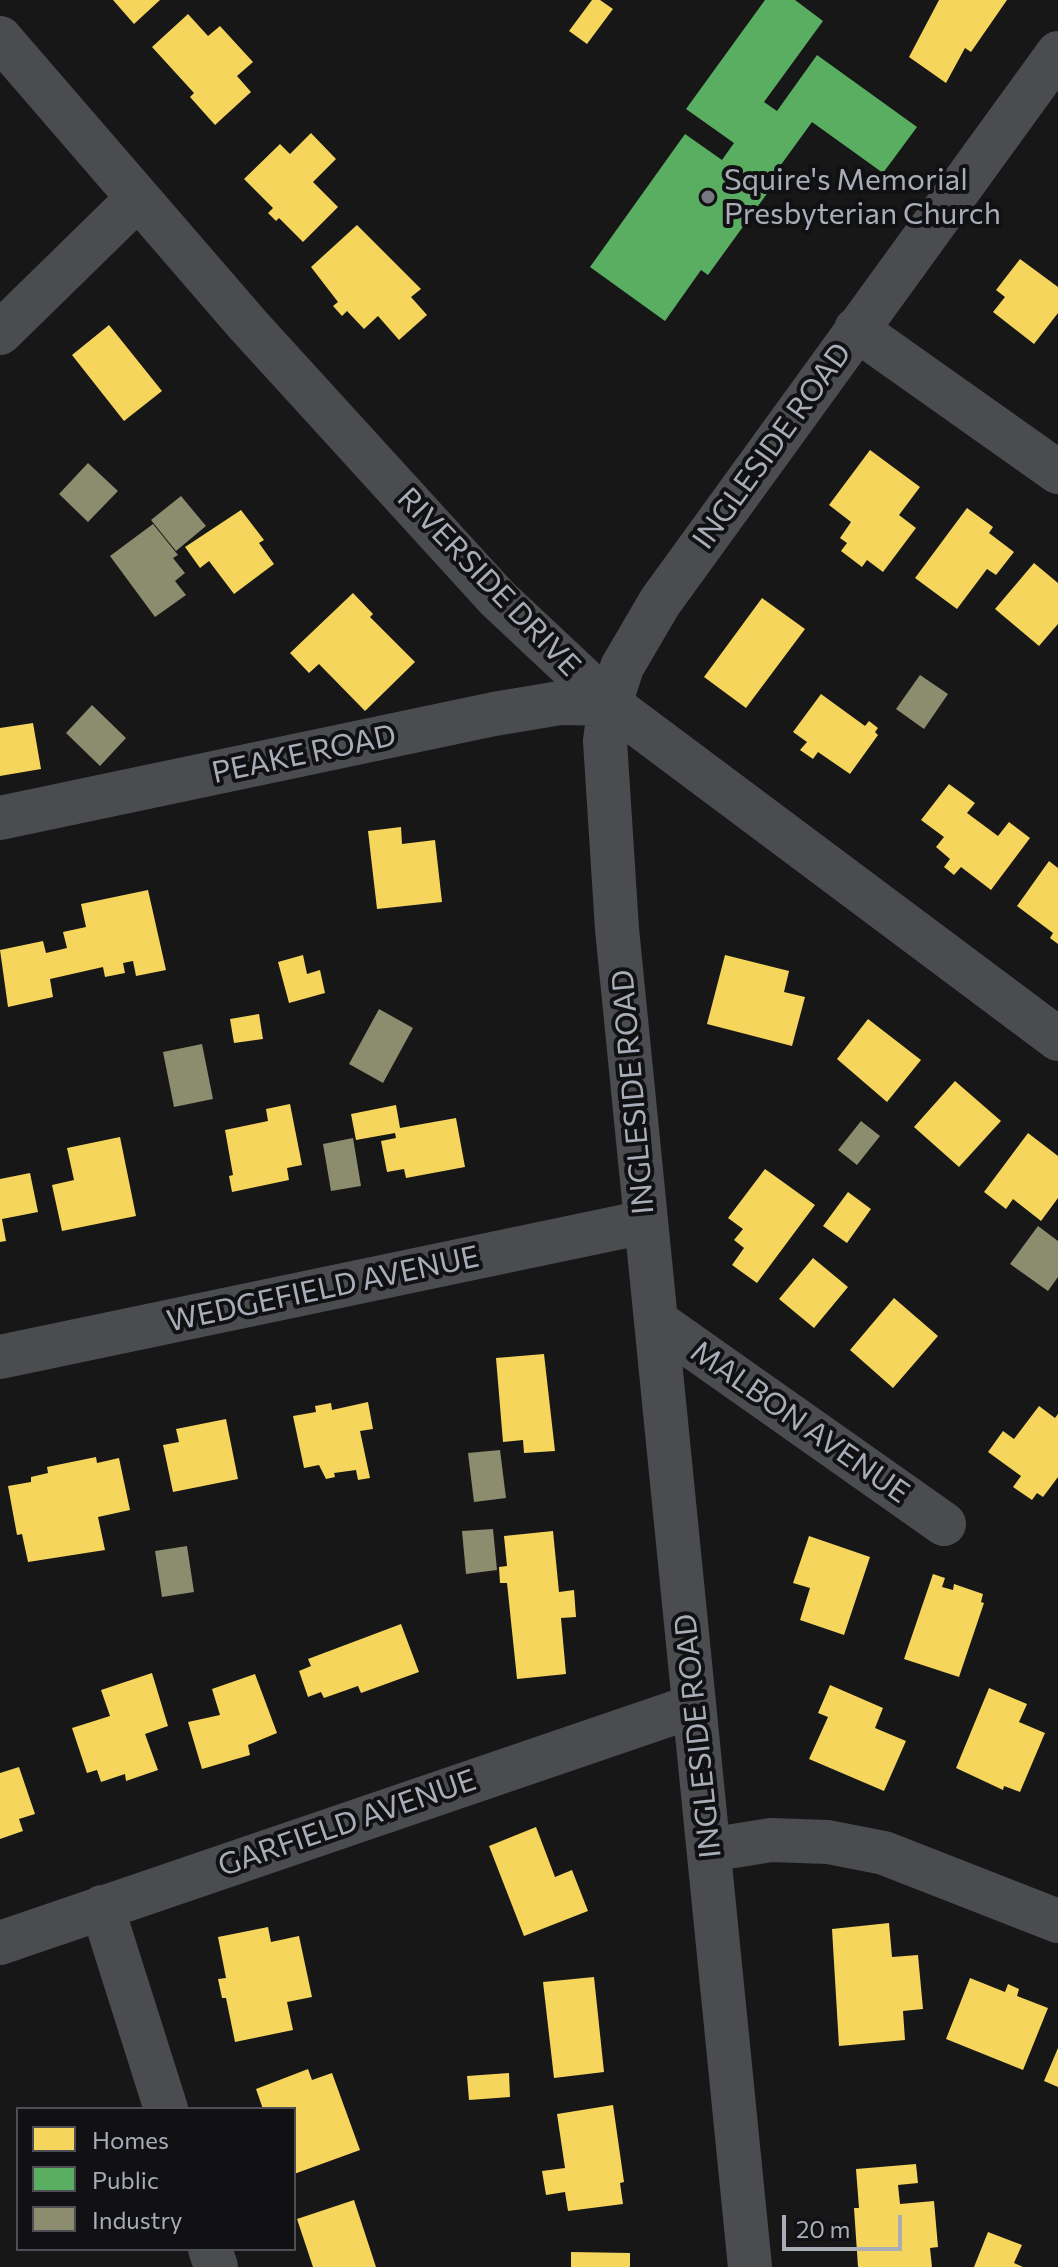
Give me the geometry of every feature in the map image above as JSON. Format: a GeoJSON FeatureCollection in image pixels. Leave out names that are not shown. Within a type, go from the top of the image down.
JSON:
{"type":"FeatureCollection","features":[{"type":"Feature","properties":{"kind":"street","name":"RIVERSIDE DRIVE"},"geometry":{"type":"LineString","coordinates":[[0,38],[138,198],[497,598],[610,704],[1058,1039]]}},
{"type":"Feature","properties":{"kind":"street","name":"INGLESIDE ROAD"},"geometry":{"type":"LineString","coordinates":[[750,2267],[616,913],[605,741],[610,704],[622,667],[660,602],[1058,53]]}},
{"type":"Feature","properties":{"kind":"street"},"geometry":{"type":"LineString","coordinates":[[0,333],[138,198]]}},
{"type":"Feature","properties":{"kind":"street"},"geometry":{"type":"LineString","coordinates":[[856,329],[1058,472]]}},
{"type":"Feature","properties":{"kind":"street","name":"PEAKE ROAD"},"geometry":{"type":"LineString","coordinates":[[0,818],[494,714],[560,703],[610,704]]}},
{"type":"Feature","properties":{"kind":"street","name":"WEDGEFIELD AVENUE"},"geometry":{"type":"LineString","coordinates":[[0,1357],[645,1222]]}},
{"type":"Feature","properties":{"kind":"street","name":"MALBON AVENUE"},"geometry":{"type":"LineString","coordinates":[[656,1321],[944,1524]]}},
{"type":"Feature","properties":{"kind":"street","name":"GARFIELD AVENUE"},"geometry":{"type":"LineString","coordinates":[[0,1943],[694,1706]]}},
{"type":"Feature","properties":{"kind":"street"},"geometry":{"type":"LineString","coordinates":[[709,1850],[771,1840],[828,1842],[884,1853],[1058,1921]]}},
{"type":"Feature","properties":{"kind":"street"},"geometry":{"type":"LineString","coordinates":[[102,1907],[165,2107]]}},
{"type":"Feature","properties":{"kind":"building: Homes"},"geometry":{"type":"Polygon","coordinates":[[[113,0],[160,0],[134,24],[113,0]]]}},
{"type":"Feature","properties":{"kind":"building: Homes"},"geometry":{"type":"Polygon","coordinates":[[[592,0],[600,0],[613,9],[587,44],[569,31],[592,0]]]}},
{"type":"Feature","properties":{"kind":"building: Homes"},"geometry":{"type":"Polygon","coordinates":[[[939,0],[1007,0],[971,52],[965,48],[946,83],[909,57],[939,0]]]}},
{"type":"Feature","properties":{"kind":"building: Homes"},"geometry":{"type":"Polygon","coordinates":[[[188,14],[208,36],[220,26],[253,62],[237,76],[251,92],[215,125],[190,97],[194,93],[152,47],[188,14]]]}},
{"type":"Feature","properties":{"kind":"building: Homes"},"geometry":{"type":"Polygon","coordinates":[[[311,133],[336,159],[313,182],[338,207],[303,242],[279,218],[276,221],[268,213],[273,208],[244,179],[280,144],[290,154],[311,133]]]}},
{"type":"Feature","properties":{"kind":"building: Homes"},"geometry":{"type":"Polygon","coordinates":[[[357,225],[421,289],[411,297],[427,315],[399,340],[378,316],[364,329],[347,311],[342,316],[333,306],[338,302],[311,267],[357,225]]]}},
{"type":"Feature","properties":{"kind":"building: Homes"},"geometry":{"type":"Polygon","coordinates":[[[1020,259],[1058,287],[1058,313],[1034,344],[993,312],[1005,297],[996,290],[1020,259]]]}},
{"type":"Feature","properties":{"kind":"building: Homes"},"geometry":{"type":"Polygon","coordinates":[[[109,325],[162,391],[124,421],[72,355],[109,325]]]}},
{"type":"Feature","properties":{"kind":"building: Homes"},"geometry":{"type":"Polygon","coordinates":[[[870,450],[920,487],[899,515],[916,528],[883,572],[867,560],[862,567],[841,551],[847,543],[840,538],[851,522],[829,505],[870,450]]]}},
{"type":"Feature","properties":{"kind":"building: Homes"},"geometry":{"type":"Polygon","coordinates":[[[967,508],[993,527],[989,533],[1014,552],[996,575],[987,569],[957,609],[915,578],[967,508]]]}},
{"type":"Feature","properties":{"kind":"building: Homes"},"geometry":{"type":"Polygon","coordinates":[[[241,510],[264,540],[259,543],[274,564],[234,594],[209,561],[200,568],[185,547],[241,510]]]}},
{"type":"Feature","properties":{"kind":"building: Homes"},"geometry":{"type":"Polygon","coordinates":[[[1034,563],[1058,583],[1058,624],[1039,646],[995,609],[1034,563]]]}},
{"type":"Feature","properties":{"kind":"building: Homes"},"geometry":{"type":"Polygon","coordinates":[[[353,593],[373,614],[370,617],[415,662],[365,711],[319,664],[309,673],[290,653],[353,593]]]}},
{"type":"Feature","properties":{"kind":"building: Homes"},"geometry":{"type":"Polygon","coordinates":[[[762,598],[805,629],[746,708],[704,677],[762,598]]]}},
{"type":"Feature","properties":{"kind":"building: Homes"},"geometry":{"type":"Polygon","coordinates":[[[821,694],[865,726],[869,721],[878,728],[875,732],[878,735],[850,774],[818,752],[813,759],[800,750],[807,742],[793,732],[821,694]]]}},
{"type":"Feature","properties":{"kind":"building: Homes"},"geometry":{"type":"Polygon","coordinates":[[[33,723],[41,769],[0,776],[0,728],[33,723]]]}},
{"type":"Feature","properties":{"kind":"building: Homes"},"geometry":{"type":"Polygon","coordinates":[[[949,784],[975,803],[967,813],[998,836],[1009,822],[1030,838],[991,890],[961,867],[954,875],[944,867],[950,859],[936,847],[944,837],[921,820],[949,784]]]}},
{"type":"Feature","properties":{"kind":"building: Homes"},"geometry":{"type":"Polygon","coordinates":[[[401,827],[402,844],[435,840],[442,902],[377,909],[368,831],[401,827]]]}},
{"type":"Feature","properties":{"kind":"building: Homes"},"geometry":{"type":"Polygon","coordinates":[[[1049,861],[1058,868],[1058,944],[1050,938],[1053,933],[1017,906],[1049,861]]]}},
{"type":"Feature","properties":{"kind":"building: Homes"},"geometry":{"type":"Polygon","coordinates":[[[148,890],[166,970],[136,976],[133,961],[123,963],[125,973],[105,977],[103,967],[50,979],[53,997],[8,1007],[0,950],[43,941],[46,953],[67,948],[63,932],[86,927],[81,904],[148,890]]]}},
{"type":"Feature","properties":{"kind":"building: Homes"},"geometry":{"type":"Polygon","coordinates":[[[303,955],[307,974],[320,970],[325,993],[289,1003],[278,962],[303,955]]]}},
{"type":"Feature","properties":{"kind":"building: Homes"},"geometry":{"type":"Polygon","coordinates":[[[725,955],[789,971],[784,992],[805,997],[792,1046],[707,1024],[725,955]]]}},
{"type":"Feature","properties":{"kind":"building: Homes"},"geometry":{"type":"Polygon","coordinates":[[[259,1014],[263,1039],[234,1043],[230,1019],[259,1014]]]}},
{"type":"Feature","properties":{"kind":"building: Homes"},"geometry":{"type":"Polygon","coordinates":[[[868,1019],[921,1060],[887,1102],[837,1059],[868,1019]]]}},
{"type":"Feature","properties":{"kind":"building: Homes"},"geometry":{"type":"Polygon","coordinates":[[[955,1081],[1001,1121],[959,1167],[914,1127],[955,1081]]]}},
{"type":"Feature","properties":{"kind":"building: Homes"},"geometry":{"type":"Polygon","coordinates":[[[290,1104],[302,1165],[287,1168],[289,1180],[232,1192],[229,1176],[233,1175],[225,1130],[268,1121],[266,1109],[290,1104]]]}},
{"type":"Feature","properties":{"kind":"building: Homes"},"geometry":{"type":"Polygon","coordinates":[[[396,1105],[400,1128],[456,1118],[465,1167],[406,1178],[404,1169],[387,1172],[381,1141],[396,1138],[395,1133],[356,1140],[351,1114],[396,1105]]]}},
{"type":"Feature","properties":{"kind":"building: Homes"},"geometry":{"type":"Polygon","coordinates":[[[1028,1133],[1058,1156],[1058,1198],[1041,1221],[1013,1199],[1006,1209],[984,1192],[1028,1133]]]}},
{"type":"Feature","properties":{"kind":"building: Homes"},"geometry":{"type":"Polygon","coordinates":[[[120,1137],[136,1216],[62,1231],[52,1185],[74,1180],[67,1148],[120,1137]]]}},
{"type":"Feature","properties":{"kind":"building: Homes"},"geometry":{"type":"Polygon","coordinates":[[[765,1169],[815,1205],[757,1283],[732,1265],[744,1248],[734,1240],[743,1229],[728,1218],[765,1169]]]}},
{"type":"Feature","properties":{"kind":"building: Homes"},"geometry":{"type":"Polygon","coordinates":[[[30,1173],[38,1212],[2,1219],[6,1241],[0,1242],[0,1179],[30,1173]]]}},
{"type":"Feature","properties":{"kind":"building: Homes"},"geometry":{"type":"Polygon","coordinates":[[[848,1192],[871,1209],[847,1243],[823,1226],[848,1192]]]}},
{"type":"Feature","properties":{"kind":"building: Homes"},"geometry":{"type":"Polygon","coordinates":[[[813,1258],[848,1287],[814,1328],[779,1299],[813,1258]]]}},
{"type":"Feature","properties":{"kind":"building: Homes"},"geometry":{"type":"Polygon","coordinates":[[[894,1298],[938,1336],[893,1388],[850,1350],[894,1298]]]}},
{"type":"Feature","properties":{"kind":"building: Homes"},"geometry":{"type":"Polygon","coordinates":[[[544,1354],[555,1451],[524,1453],[523,1440],[503,1442],[496,1358],[544,1354]]]}},
{"type":"Feature","properties":{"kind":"building: Homes"},"geometry":{"type":"Polygon","coordinates":[[[368,1402],[373,1429],[360,1431],[370,1478],[358,1480],[356,1470],[334,1473],[335,1477],[326,1479],[319,1465],[304,1468],[293,1416],[316,1412],[315,1406],[331,1403],[332,1410],[368,1402]]]}},
{"type":"Feature","properties":{"kind":"building: Homes"},"geometry":{"type":"Polygon","coordinates":[[[1039,1406],[1055,1418],[1058,1414],[1058,1477],[1043,1497],[1037,1493],[1032,1500],[1013,1487],[1021,1476],[988,1452],[1003,1431],[1014,1439],[1039,1406]]]}},
{"type":"Feature","properties":{"kind":"building: Homes"},"geometry":{"type":"Polygon","coordinates":[[[226,1419],[238,1479],[173,1492],[163,1445],[179,1442],[176,1429],[226,1419]]]}},
{"type":"Feature","properties":{"kind":"building: Homes"},"geometry":{"type":"Polygon","coordinates":[[[96,1457],[97,1463],[119,1458],[130,1510],[98,1517],[105,1550],[28,1562],[22,1534],[17,1535],[8,1486],[31,1482],[31,1477],[48,1473],[47,1467],[96,1457]]]}},
{"type":"Feature","properties":{"kind":"building: Homes"},"geometry":{"type":"Polygon","coordinates":[[[553,1531],[559,1592],[574,1590],[576,1617],[561,1618],[566,1674],[517,1679],[507,1583],[500,1583],[499,1567],[507,1566],[504,1536],[553,1531]]]}},
{"type":"Feature","properties":{"kind":"building: Homes"},"geometry":{"type":"Polygon","coordinates":[[[809,1536],[870,1557],[844,1635],[800,1620],[810,1588],[793,1583],[809,1536]]]}},
{"type":"Feature","properties":{"kind":"building: Homes"},"geometry":{"type":"Polygon","coordinates":[[[933,1574],[945,1578],[942,1587],[953,1590],[954,1584],[983,1594],[981,1602],[984,1603],[959,1677],[904,1659],[933,1574]]]}},
{"type":"Feature","properties":{"kind":"building: Homes"},"geometry":{"type":"Polygon","coordinates":[[[401,1624],[419,1672],[361,1693],[358,1686],[324,1698],[321,1692],[308,1697],[299,1671],[311,1666],[308,1659],[401,1624]]]}},
{"type":"Feature","properties":{"kind":"building: Homes"},"geometry":{"type":"Polygon","coordinates":[[[152,1673],[168,1726],[145,1734],[158,1770],[126,1781],[125,1774],[101,1782],[97,1770],[87,1773],[72,1728],[110,1716],[101,1690],[152,1673]]]}},
{"type":"Feature","properties":{"kind":"building: Homes"},"geometry":{"type":"Polygon","coordinates":[[[255,1674],[277,1733],[248,1745],[250,1755],[202,1769],[188,1722],[220,1715],[212,1689],[255,1674]]]}},
{"type":"Feature","properties":{"kind":"building: Homes"},"geometry":{"type":"Polygon","coordinates":[[[830,1685],[883,1708],[875,1728],[906,1741],[884,1791],[809,1759],[828,1717],[818,1713],[830,1685]]]}},
{"type":"Feature","properties":{"kind":"building: Homes"},"geometry":{"type":"Polygon","coordinates":[[[989,1688],[1027,1704],[1019,1722],[1045,1733],[1020,1792],[1004,1786],[1003,1790],[956,1768],[989,1688]]]}},
{"type":"Feature","properties":{"kind":"building: Homes"},"geometry":{"type":"Polygon","coordinates":[[[19,1767],[35,1814],[19,1819],[23,1831],[0,1839],[0,1773],[19,1767]]]}},
{"type":"Feature","properties":{"kind":"building: Homes"},"geometry":{"type":"Polygon","coordinates":[[[536,1827],[555,1877],[572,1870],[588,1911],[524,1936],[489,1846],[536,1827]]]}},
{"type":"Feature","properties":{"kind":"building: Homes"},"geometry":{"type":"Polygon","coordinates":[[[889,1923],[892,1957],[918,1955],[923,2009],[903,2011],[905,2040],[839,2046],[832,1929],[889,1923]]]}},
{"type":"Feature","properties":{"kind":"building: Homes"},"geometry":{"type":"Polygon","coordinates":[[[268,1927],[271,1942],[299,1936],[312,1997],[287,2002],[293,2030],[235,2042],[226,1998],[222,1998],[218,1979],[226,1978],[218,1937],[268,1927]]]}},
{"type":"Feature","properties":{"kind":"building: Homes"},"geometry":{"type":"Polygon","coordinates":[[[594,1977],[604,2072],[554,2078],[543,1982],[594,1977]]]}},
{"type":"Feature","properties":{"kind":"building: Homes"},"geometry":{"type":"Polygon","coordinates":[[[970,1978],[1005,1992],[1008,1984],[1019,1989],[1017,1996],[1048,2008],[1023,2070],[946,2039],[970,1978]]]}},
{"type":"Feature","properties":{"kind":"building: Homes"},"geometry":{"type":"Polygon","coordinates":[[[1058,2048],[1058,2087],[1044,2081],[1058,2048]]]}},
{"type":"Feature","properties":{"kind":"building: Homes"},"geometry":{"type":"Polygon","coordinates":[[[308,2069],[312,2080],[332,2073],[360,2150],[296,2173],[296,2107],[262,2107],[256,2089],[308,2069]]]}},
{"type":"Feature","properties":{"kind":"building: Homes"},"geometry":{"type":"Polygon","coordinates":[[[509,2073],[510,2097],[469,2100],[467,2076],[509,2073]]]}},
{"type":"Feature","properties":{"kind":"building: Homes"},"geometry":{"type":"Polygon","coordinates":[[[613,2105],[624,2182],[620,2183],[623,2204],[568,2211],[565,2192],[546,2195],[542,2171],[565,2168],[557,2114],[613,2105]]]}},
{"type":"Feature","properties":{"kind":"building: Homes"},"geometry":{"type":"Polygon","coordinates":[[[916,2164],[918,2183],[898,2185],[900,2204],[934,2201],[938,2247],[930,2248],[932,2267],[858,2267],[854,2208],[859,2208],[856,2169],[916,2164]]]}},
{"type":"Feature","properties":{"kind":"building: Homes"},"geometry":{"type":"Polygon","coordinates":[[[354,2200],[376,2267],[313,2267],[297,2219],[354,2200]]]}},
{"type":"Feature","properties":{"kind":"building: Homes"},"geometry":{"type":"Polygon","coordinates":[[[988,2232],[1022,2245],[1014,2263],[1023,2267],[974,2267],[988,2232]]]}},
{"type":"Feature","properties":{"kind":"building: Homes"},"geometry":{"type":"Polygon","coordinates":[[[571,2252],[630,2253],[630,2267],[571,2267],[571,2252]]]}},
{"type":"Feature","properties":{"kind":"building: Public"},"geometry":{"type":"Polygon","coordinates":[[[765,0],[795,0],[823,21],[764,102],[777,111],[817,55],[917,127],[883,173],[812,122],[775,173],[779,177],[708,275],[701,270],[665,321],[590,267],[685,134],[722,160],[734,143],[686,109],[765,0]]]}},
{"type":"Feature","properties":{"kind":"building: Industry"},"geometry":{"type":"Polygon","coordinates":[[[88,463],[118,491],[88,522],[59,494],[88,463]]]}},
{"type":"Feature","properties":{"kind":"building: Industry"},"geometry":{"type":"Polygon","coordinates":[[[181,496],[206,526],[176,551],[151,520],[181,496]]]}},
{"type":"Feature","properties":{"kind":"building: Industry"},"geometry":{"type":"Polygon","coordinates":[[[153,524],[178,555],[173,558],[185,573],[175,581],[186,595],[155,617],[110,556],[153,524]]]}},
{"type":"Feature","properties":{"kind":"building: Industry"},"geometry":{"type":"Polygon","coordinates":[[[920,675],[948,694],[924,729],[896,709],[920,675]]]}},
{"type":"Feature","properties":{"kind":"building: Industry"},"geometry":{"type":"Polygon","coordinates":[[[92,705],[126,738],[100,766],[66,733],[92,705]]]}},
{"type":"Feature","properties":{"kind":"building: Industry"},"geometry":{"type":"Polygon","coordinates":[[[379,1009],[413,1028],[383,1083],[349,1064],[379,1009]]]}},
{"type":"Feature","properties":{"kind":"building: Industry"},"geometry":{"type":"Polygon","coordinates":[[[202,1044],[213,1099],[174,1107],[163,1052],[202,1044]]]}},
{"type":"Feature","properties":{"kind":"building: Industry"},"geometry":{"type":"Polygon","coordinates":[[[861,1121],[880,1136],[857,1165],[838,1150],[861,1121]]]}},
{"type":"Feature","properties":{"kind":"building: Industry"},"geometry":{"type":"Polygon","coordinates":[[[353,1138],[361,1186],[331,1191],[323,1144],[353,1138]]]}},
{"type":"Feature","properties":{"kind":"building: Industry"},"geometry":{"type":"Polygon","coordinates":[[[1038,1226],[1058,1241],[1058,1277],[1048,1291],[1010,1264],[1038,1226]]]}},
{"type":"Feature","properties":{"kind":"building: Industry"},"geometry":{"type":"Polygon","coordinates":[[[500,1450],[506,1498],[474,1502],[468,1453],[500,1450]]]}},
{"type":"Feature","properties":{"kind":"building: Industry"},"geometry":{"type":"Polygon","coordinates":[[[493,1529],[497,1570],[466,1574],[462,1531],[493,1529]]]}},
{"type":"Feature","properties":{"kind":"building: Industry"},"geometry":{"type":"Polygon","coordinates":[[[187,1546],[194,1592],[162,1597],[155,1551],[187,1546]]]}},
{"type":"Feature","properties":{"kind":"place","name":"Squire's Memorial Presbyterian Church"},"geometry":{"type":"Point","coordinates":[708,197]}}]}
